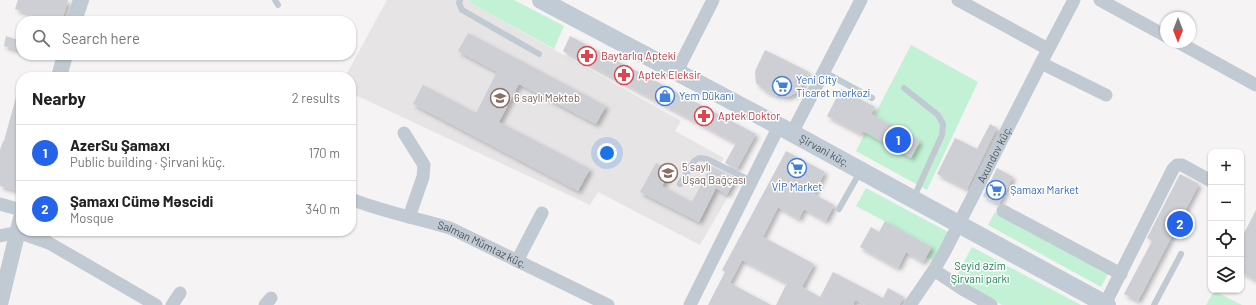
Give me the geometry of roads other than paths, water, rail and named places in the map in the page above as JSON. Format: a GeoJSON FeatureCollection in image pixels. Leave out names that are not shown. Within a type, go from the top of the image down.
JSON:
{"type":"FeatureCollection","features":[{"type":"Feature","properties":{"kind":"main road","name":"Şirvani küç."},"geometry":{"type":"LineString","coordinates":[[551,2],[1106,305]]}},
{"type":"Feature","properties":{"kind":"street"},"geometry":{"type":"LineString","coordinates":[[76,16],[81,0]]}},
{"type":"Feature","properties":{"kind":"street"},"geometry":{"type":"LineString","coordinates":[[677,71],[713,0]]}},
{"type":"Feature","properties":{"kind":"street"},"geometry":{"type":"LineString","coordinates":[[690,305],[751,181],[824,72],[861,0]]}},
{"type":"Feature","properties":{"kind":"street","name":"Axundov küç."},"geometry":{"type":"LineString","coordinates":[[910,305],[934,270],[960,224],[1074,0]]}},
{"type":"Feature","properties":{"kind":"street"},"geometry":{"type":"LineString","coordinates":[[1100,0],[1160,33]]}},
{"type":"Feature","properties":{"kind":"street"},"geometry":{"type":"LineString","coordinates":[[964,1],[1048,49]]}},
{"type":"Feature","properties":{"kind":"street"},"geometry":{"type":"LineString","coordinates":[[1189,48],[1256,85]]}},
{"type":"Feature","properties":{"kind":"street"},"geometry":{"type":"LineString","coordinates":[[60,72],[64,60]]}},
{"type":"Feature","properties":{"kind":"street"},"geometry":{"type":"LineString","coordinates":[[1041,63],[1106,95]]}},
{"type":"Feature","properties":{"kind":"street"},"geometry":{"type":"LineString","coordinates":[[404,133],[424,165],[423,177],[409,217]]}},
{"type":"Feature","properties":{"kind":"street"},"geometry":{"type":"LineString","coordinates":[[1106,305],[1173,169],[1177,166],[1182,166],[1208,179]]}},
{"type":"Feature","properties":{"kind":"street","name":"Salman Mümtaz küç."},"geometry":{"type":"LineString","coordinates":[[356,201],[384,211],[450,228],[608,305]]}},
{"type":"Feature","properties":{"kind":"street"},"geometry":{"type":"LineString","coordinates":[[0,204],[16,209]]}},
{"type":"Feature","properties":{"kind":"street"},"geometry":{"type":"LineString","coordinates":[[1003,211],[1121,274]]}},
{"type":"Feature","properties":{"kind":"street"},"geometry":{"type":"LineString","coordinates":[[517,261],[542,213]]}},
{"type":"Feature","properties":{"kind":"street"},"geometry":{"type":"LineString","coordinates":[[0,236],[16,227]]}},
{"type":"Feature","properties":{"kind":"street"},"geometry":{"type":"LineString","coordinates":[[0,304],[16,236]]}},
{"type":"Feature","properties":{"kind":"street"},"geometry":{"type":"LineString","coordinates":[[36,236],[156,305]]}},
{"type":"Feature","properties":{"kind":"street"},"geometry":{"type":"LineString","coordinates":[[934,270],[964,290],[991,305]]}},
{"type":"Feature","properties":{"kind":"street"},"geometry":{"type":"LineString","coordinates":[[172,305],[180,293]]}},
{"type":"Feature","properties":{"kind":"lane"},"geometry":{"type":"LineString","coordinates":[[460,0],[459,3],[462,10],[540,54]]}},
{"type":"Feature","properties":{"kind":"lane"},"geometry":{"type":"LineString","coordinates":[[824,72],[872,98]]}},
{"type":"Feature","properties":{"kind":"lane"},"geometry":{"type":"LineString","coordinates":[[904,88],[938,115],[943,124],[942,135],[913,199]]}},
{"type":"Feature","properties":{"kind":"lane"},"geometry":{"type":"LineString","coordinates":[[680,184],[694,161],[699,158],[707,159],[751,181]]}},
{"type":"Feature","properties":{"kind":"lane"},"geometry":{"type":"LineString","coordinates":[[839,209],[861,170]]}},
{"type":"Feature","properties":{"kind":"lane"},"geometry":{"type":"LineString","coordinates":[[1154,305],[1181,254]]}},
{"type":"Feature","properties":{"kind":"place","name":"Baytarlıq Apteki"},"geometry":{"type":"Point","coordinates":[587,56]}},
{"type":"Feature","properties":{"kind":"place","name":"Aptek Eleksir"},"geometry":{"type":"Point","coordinates":[624,75]}},
{"type":"Feature","properties":{"kind":"place","name":"Yeni City Ticarət mərkəzi"},"geometry":{"type":"Point","coordinates":[782,86]}},
{"type":"Feature","properties":{"kind":"place","name":"Yem Dükanı"},"geometry":{"type":"Point","coordinates":[665,96]}},
{"type":"Feature","properties":{"kind":"place","name":"6 saylı Məktəb"},"geometry":{"type":"Point","coordinates":[500,98]}},
{"type":"Feature","properties":{"kind":"place","name":"Aptek Doktor"},"geometry":{"type":"Point","coordinates":[704,116]}},
{"type":"Feature","properties":{"kind":"place","name":"AzerSu Şamaxı"},"geometry":{"type":"Point","coordinates":[898,140]}},
{"type":"Feature","properties":{"kind":"place","name":"VİP Market"},"geometry":{"type":"Point","coordinates":[797,168]}},
{"type":"Feature","properties":{"kind":"place","name":"5 saylı Uşaq Bağçası"},"geometry":{"type":"Point","coordinates":[668,173]}},
{"type":"Feature","properties":{"kind":"place","name":"Şamaxı Market"},"geometry":{"type":"Point","coordinates":[996,190]}},
{"type":"Feature","properties":{"kind":"place","name":"Şamaxı Cümə Məscidi"},"geometry":{"type":"Point","coordinates":[1180,224]}},
{"type":"Feature","properties":{"kind":"park label","name":"Seyid Əzim Şirvani parkı"},"geometry":{"type":"Point","coordinates":[980,272]}}]}
